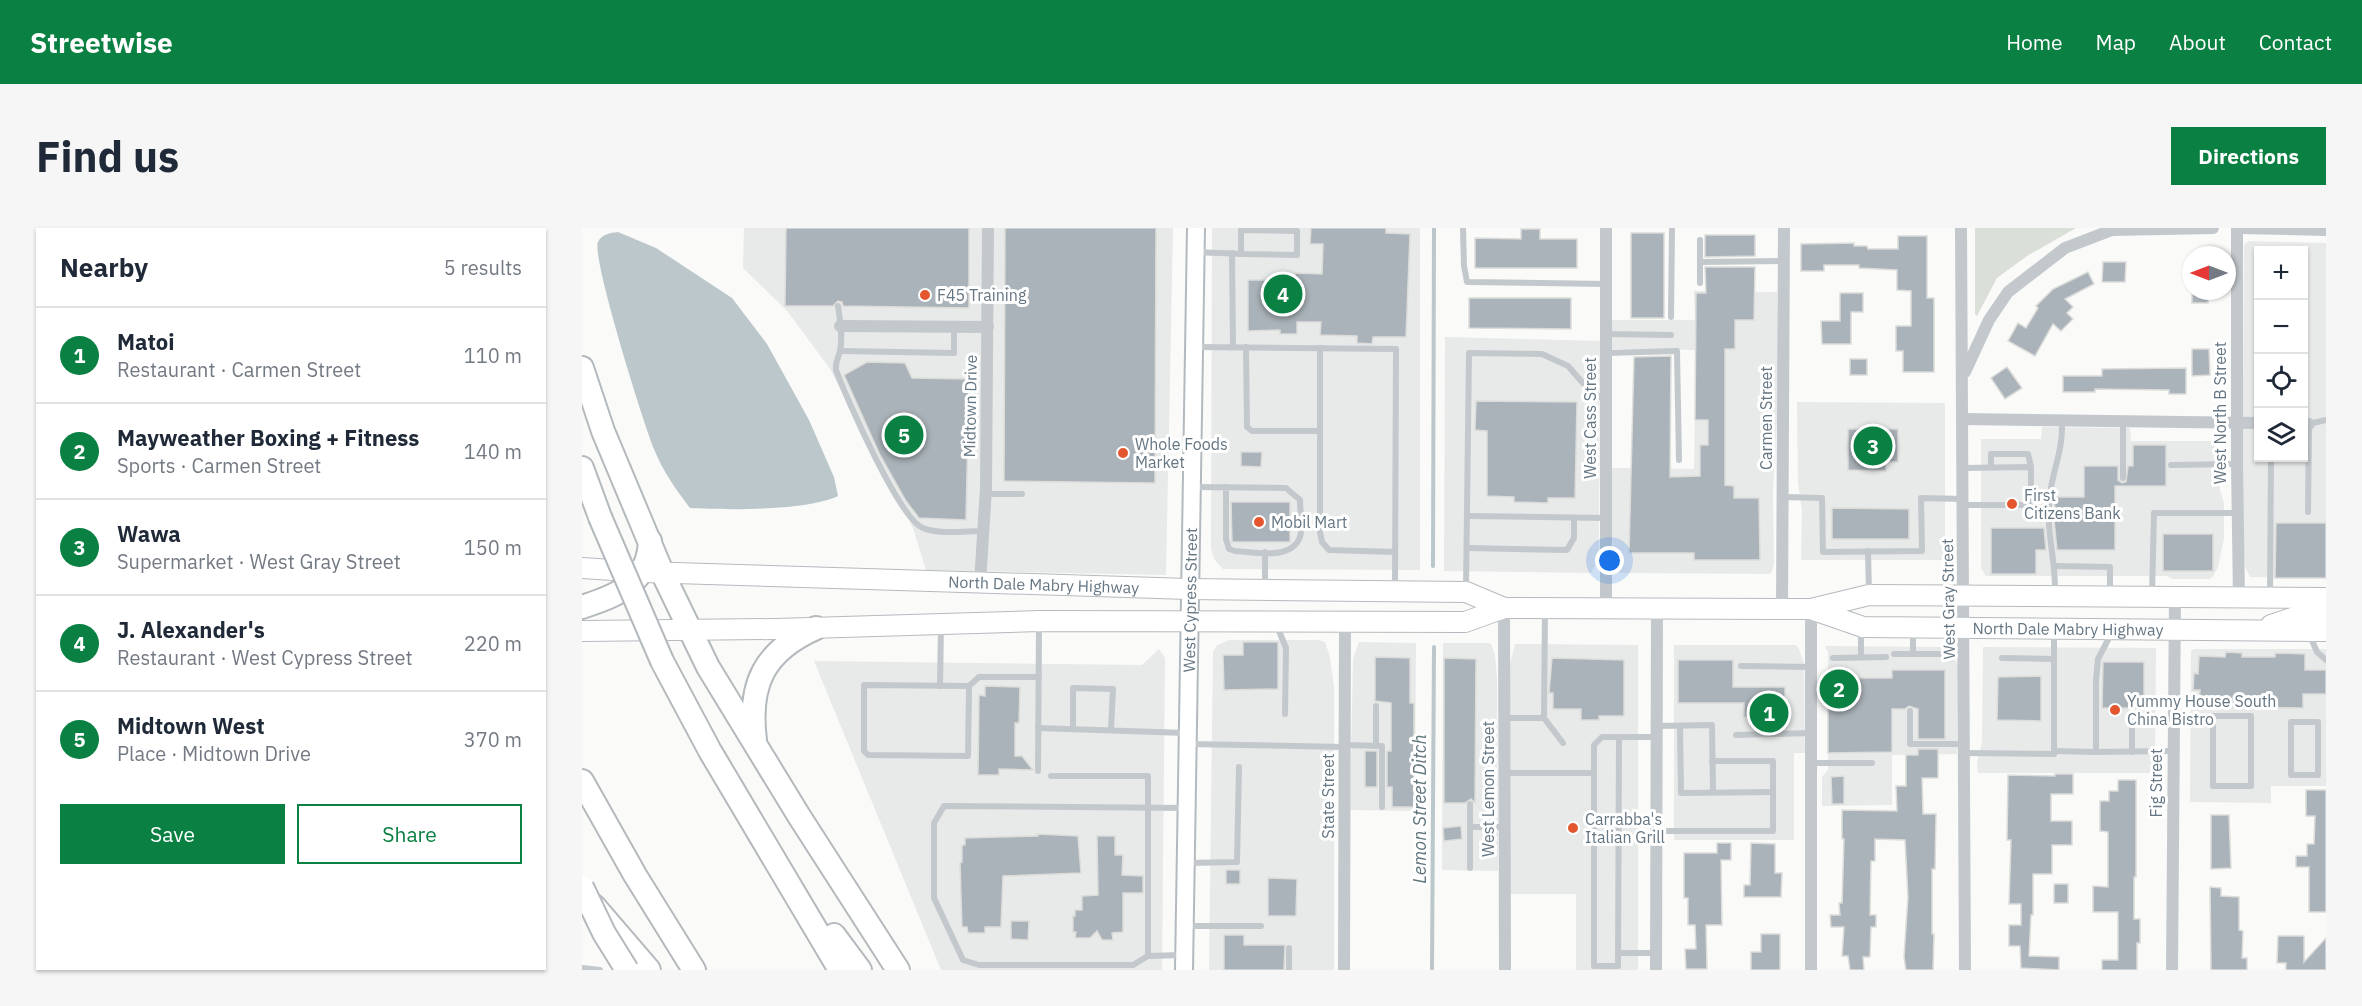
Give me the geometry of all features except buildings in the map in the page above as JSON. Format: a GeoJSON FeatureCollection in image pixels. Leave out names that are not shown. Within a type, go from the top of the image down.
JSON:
{"type":"FeatureCollection","features":[{"type":"Feature","properties":{"kind":"highway"},"geometry":{"type":"LineString","coordinates":[[582,368],[603,431],[650,541],[653,572],[708,667],[898,970]]}},
{"type":"Feature","properties":{"kind":"highway"},"geometry":{"type":"LineString","coordinates":[[582,468],[600,517],[662,661],[710,751],[840,970]]}},
{"type":"Feature","properties":{"kind":"highway"},"geometry":{"type":"LineString","coordinates":[[582,607],[617,595],[653,572]]}},
{"type":"Feature","properties":{"kind":"highway"},"geometry":{"type":"LineString","coordinates":[[756,744],[753,699],[762,672],[782,649],[802,634],[816,628]]}},
{"type":"Feature","properties":{"kind":"highway"},"geometry":{"type":"LineString","coordinates":[[582,781],[635,875],[694,970]]}},
{"type":"Feature","properties":{"kind":"highway"},"geometry":{"type":"LineString","coordinates":[[764,843],[860,970]]}},
{"type":"Feature","properties":{"kind":"highway"},"geometry":{"type":"LineString","coordinates":[[582,887],[604,933],[627,970]]}},
{"type":"Feature","properties":{"kind":"highway"},"geometry":{"type":"LineString","coordinates":[[582,895],[649,970]]}},
{"type":"Feature","properties":{"kind":"main road","name":"North Dale Mabry Highway"},"geometry":{"type":"LineString","coordinates":[[582,568],[1189,590],[1466,592],[1504,608]]}},
{"type":"Feature","properties":{"kind":"main road","name":"North Dale Mabry Highway"},"geometry":{"type":"LineString","coordinates":[[582,631],[816,628],[1040,621],[1465,622],[1504,608],[1811,609],[1869,595],[2326,598]]}},
{"type":"Feature","properties":{"kind":"main road","name":"North Dale Mabry Highway"},"geometry":{"type":"LineString","coordinates":[[1811,609],[1861,626],[2317,631]]}},
{"type":"Feature","properties":{"kind":"main road"},"geometry":{"type":"LineString","coordinates":[[2254,630],[2301,615],[2326,614]]}},
{"type":"Feature","properties":{"kind":"street","name":"Midtown Drive"},"geometry":{"type":"LineString","coordinates":[[980,583],[986,494],[988,228]]}},
{"type":"Feature","properties":{"kind":"street","name":"West Cypress Street"},"geometry":{"type":"LineString","coordinates":[[1184,963],[1196,228]]}},
{"type":"Feature","properties":{"kind":"street","name":"West Cass Street"},"geometry":{"type":"LineString","coordinates":[[1606,228],[1606,609]]}},
{"type":"Feature","properties":{"kind":"street","name":"Carmen Street"},"geometry":{"type":"LineString","coordinates":[[1782,609],[1784,228]]}},
{"type":"Feature","properties":{"kind":"street","name":"West Gray Street"},"geometry":{"type":"LineString","coordinates":[[1961,228],[1965,595],[1965,970]]}},
{"type":"Feature","properties":{"kind":"street"},"geometry":{"type":"LineString","coordinates":[[1962,379],[1974,348],[2008,292],[2065,248],[2112,229],[2213,228]]}},
{"type":"Feature","properties":{"kind":"street"},"geometry":{"type":"LineString","coordinates":[[2238,228],[2326,230]]}},
{"type":"Feature","properties":{"kind":"street","name":"West North B Street"},"geometry":{"type":"LineString","coordinates":[[2238,228],[2239,597]]}},
{"type":"Feature","properties":{"kind":"street"},"geometry":{"type":"LineString","coordinates":[[840,326],[988,327]]}},
{"type":"Feature","properties":{"kind":"street"},"geometry":{"type":"LineString","coordinates":[[1962,419],[2254,423]]}},
{"type":"Feature","properties":{"kind":"street","name":"Fig Street"},"geometry":{"type":"LineString","coordinates":[[2172,970],[2172,716],[2175,596]]}},
{"type":"Feature","properties":{"kind":"street","name":"West Lemon Street"},"geometry":{"type":"LineString","coordinates":[[1504,608],[1505,970]]}},
{"type":"Feature","properties":{"kind":"street"},"geometry":{"type":"LineString","coordinates":[[1656,970],[1657,609]]}},
{"type":"Feature","properties":{"kind":"street"},"geometry":{"type":"LineString","coordinates":[[1811,609],[1811,970]]}},
{"type":"Feature","properties":{"kind":"street","name":"State Street"},"geometry":{"type":"LineString","coordinates":[[1344,970],[1345,622]]}},
{"type":"Feature","properties":{"kind":"lane"},"geometry":{"type":"LineString","coordinates":[[1671,317],[1672,228]]}},
{"type":"Feature","properties":{"kind":"lane"},"geometry":{"type":"LineString","coordinates":[[1463,229],[1467,282],[1606,284]]}},
{"type":"Feature","properties":{"kind":"lane"},"geometry":{"type":"LineString","coordinates":[[1195,252],[1241,254],[1297,255],[1297,231],[1241,230],[1241,254]]}},
{"type":"Feature","properties":{"kind":"lane"},"geometry":{"type":"LineString","coordinates":[[1700,240],[1700,283]]}},
{"type":"Feature","properties":{"kind":"lane"},"geometry":{"type":"LineString","coordinates":[[1232,253],[1233,347]]}},
{"type":"Feature","properties":{"kind":"lane"},"geometry":{"type":"LineString","coordinates":[[1700,262],[1784,261]]}},
{"type":"Feature","properties":{"kind":"lane"},"geometry":{"type":"LineString","coordinates":[[838,306],[840,351],[836,362],[840,380],[892,489],[909,517],[921,528],[933,531],[983,531]]}},
{"type":"Feature","properties":{"kind":"lane"},"geometry":{"type":"LineString","coordinates":[[840,351],[954,353],[954,326]]}},
{"type":"Feature","properties":{"kind":"lane"},"geometry":{"type":"LineString","coordinates":[[1606,334],[1671,335]]}},
{"type":"Feature","properties":{"kind":"lane"},"geometry":{"type":"LineString","coordinates":[[1195,347],[1396,349],[1395,591]]}},
{"type":"Feature","properties":{"kind":"lane"},"geometry":{"type":"LineString","coordinates":[[1246,347],[1247,427],[1252,431],[1320,431]]}},
{"type":"Feature","properties":{"kind":"lane"},"geometry":{"type":"LineString","coordinates":[[1320,348],[1320,532],[1322,542],[1329,550],[1395,552]]}},
{"type":"Feature","properties":{"kind":"lane"},"geometry":{"type":"LineString","coordinates":[[1606,353],[1677,351],[1679,460]]}},
{"type":"Feature","properties":{"kind":"lane"},"geometry":{"type":"LineString","coordinates":[[1466,592],[1469,353],[1542,354],[1568,366],[1588,390],[1606,401]]}},
{"type":"Feature","properties":{"kind":"lane"},"geometry":{"type":"LineString","coordinates":[[2308,424],[2326,420]]}},
{"type":"Feature","properties":{"kind":"lane"},"geometry":{"type":"LineString","coordinates":[[2055,596],[2056,566],[2052,561],[2050,546],[2049,496],[2062,443],[2062,422]]}},
{"type":"Feature","properties":{"kind":"lane"},"geometry":{"type":"LineString","coordinates":[[2123,422],[2123,478]]}},
{"type":"Feature","properties":{"kind":"lane"},"geometry":{"type":"LineString","coordinates":[[1782,497],[1822,498],[1823,552],[1922,551],[1921,498],[2031,505],[2031,467],[2028,454],[1991,454],[1991,467]]}},
{"type":"Feature","properties":{"kind":"lane"},"geometry":{"type":"LineString","coordinates":[[2270,597],[2271,462]]}},
{"type":"Feature","properties":{"kind":"lane"},"geometry":{"type":"LineString","coordinates":[[2307,462],[2308,512]]}},
{"type":"Feature","properties":{"kind":"lane"},"geometry":{"type":"LineString","coordinates":[[2171,465],[2237,464]]}},
{"type":"Feature","properties":{"kind":"lane"},"geometry":{"type":"LineString","coordinates":[[1963,468],[2031,467]]}},
{"type":"Feature","properties":{"kind":"lane"},"geometry":{"type":"LineString","coordinates":[[1192,487],[1226,487],[1286,488],[1300,500],[1300,537],[1296,544],[1284,552],[1229,549],[1226,539],[1226,487]]}},
{"type":"Feature","properties":{"kind":"lane"},"geometry":{"type":"LineString","coordinates":[[986,494],[1022,494]]}},
{"type":"Feature","properties":{"kind":"lane"},"geometry":{"type":"LineString","coordinates":[[2152,596],[2154,513],[2237,513]]}},
{"type":"Feature","properties":{"kind":"lane"},"geometry":{"type":"LineString","coordinates":[[1467,516],[1606,518]]}},
{"type":"Feature","properties":{"kind":"lane"},"geometry":{"type":"LineString","coordinates":[[1467,548],[1567,550],[1574,538],[1574,518]]}},
{"type":"Feature","properties":{"kind":"lane"},"geometry":{"type":"LineString","coordinates":[[1868,551],[1869,595]]}},
{"type":"Feature","properties":{"kind":"lane"},"geometry":{"type":"LineString","coordinates":[[1265,552],[1265,590]]}},
{"type":"Feature","properties":{"kind":"lane"},"geometry":{"type":"LineString","coordinates":[[2056,566],[2110,567],[2110,596]]}},
{"type":"Feature","properties":{"kind":"lane"},"geometry":{"type":"LineString","coordinates":[[1545,609],[1544,718],[1563,743]]}},
{"type":"Feature","properties":{"kind":"lane"},"geometry":{"type":"LineString","coordinates":[[1038,771],[1040,621]]}},
{"type":"Feature","properties":{"kind":"lane"},"geometry":{"type":"LineString","coordinates":[[1276,622],[1286,648],[1286,714]]}},
{"type":"Feature","properties":{"kind":"lane"},"geometry":{"type":"LineString","coordinates":[[940,686],[941,625]]}},
{"type":"Feature","properties":{"kind":"lane"},"geometry":{"type":"LineString","coordinates":[[1861,626],[1861,657]]}},
{"type":"Feature","properties":{"kind":"lane"},"geometry":{"type":"LineString","coordinates":[[1913,627],[1913,654]]}},
{"type":"Feature","properties":{"kind":"lane"},"geometry":{"type":"LineString","coordinates":[[2054,628],[2054,752]]}},
{"type":"Feature","properties":{"kind":"lane"},"geometry":{"type":"LineString","coordinates":[[2096,752],[2098,659],[2113,629]]}},
{"type":"Feature","properties":{"kind":"lane"},"geometry":{"type":"LineString","coordinates":[[2317,631],[2317,652],[2326,660]]}},
{"type":"Feature","properties":{"kind":"lane"},"geometry":{"type":"LineString","coordinates":[[1833,658],[1950,654]]}},
{"type":"Feature","properties":{"kind":"lane"},"geometry":{"type":"LineString","coordinates":[[2002,658],[2054,659]]}},
{"type":"Feature","properties":{"kind":"lane"},"geometry":{"type":"LineString","coordinates":[[1742,666],[1811,667]]}},
{"type":"Feature","properties":{"kind":"lane"},"geometry":{"type":"LineString","coordinates":[[969,686],[968,756],[868,754],[864,751],[864,685],[969,686],[979,677],[1039,677]]}},
{"type":"Feature","properties":{"kind":"lane"},"geometry":{"type":"LineString","coordinates":[[1073,729],[1073,688],[1113,688],[1111,730]]}},
{"type":"Feature","properties":{"kind":"lane"},"geometry":{"type":"LineString","coordinates":[[1376,706],[1376,746]]}},
{"type":"Feature","properties":{"kind":"lane"},"geometry":{"type":"LineString","coordinates":[[1910,711],[1910,744],[2054,754],[2054,752],[2173,752]]}},
{"type":"Feature","properties":{"kind":"lane"},"geometry":{"type":"LineString","coordinates":[[2132,713],[2132,752]]}},
{"type":"Feature","properties":{"kind":"lane"},"geometry":{"type":"LineString","coordinates":[[2172,716],[2251,717],[2251,786],[2213,786],[2213,717]]}},
{"type":"Feature","properties":{"kind":"lane"},"geometry":{"type":"LineString","coordinates":[[1504,718],[1544,718]]}},
{"type":"Feature","properties":{"kind":"lane"},"geometry":{"type":"LineString","coordinates":[[2318,722],[2318,775],[2290,775],[2291,722],[2318,722],[2326,722]]}},
{"type":"Feature","properties":{"kind":"lane"},"geometry":{"type":"LineString","coordinates":[[1680,726],[1681,793],[1773,792]]}},
{"type":"Feature","properties":{"kind":"lane"},"geometry":{"type":"LineString","coordinates":[[1619,736],[1618,966],[1594,966],[1594,745],[1602,736],[1619,736],[1680,726],[1712,726],[1713,792]]}},
{"type":"Feature","properties":{"kind":"lane"},"geometry":{"type":"LineString","coordinates":[[1038,728],[1111,730],[1314,747],[1382,746],[1382,807]]}},
{"type":"Feature","properties":{"kind":"lane"},"geometry":{"type":"LineString","coordinates":[[1736,735],[1811,733]]}},
{"type":"Feature","properties":{"kind":"lane"},"geometry":{"type":"LineString","coordinates":[[1657,831],[1773,831],[1773,761],[1712,761]]}},
{"type":"Feature","properties":{"kind":"lane"},"geometry":{"type":"LineString","coordinates":[[1811,763],[1872,763]]}},
{"type":"Feature","properties":{"kind":"lane"},"geometry":{"type":"LineString","coordinates":[[1186,863],[1237,862],[1239,767]]}},
{"type":"Feature","properties":{"kind":"lane"},"geometry":{"type":"LineString","coordinates":[[1504,773],[1594,773]]}},
{"type":"Feature","properties":{"kind":"lane"},"geometry":{"type":"LineString","coordinates":[[1051,776],[1148,776],[1148,956]]}},
{"type":"Feature","properties":{"kind":"lane"},"geometry":{"type":"LineString","coordinates":[[1470,804],[1470,868]]}},
{"type":"Feature","properties":{"kind":"lane"},"geometry":{"type":"LineString","coordinates":[[1184,963],[1148,956],[1133,965],[979,965],[963,960],[934,898],[934,823],[944,806],[1186,808]]}},
{"type":"Feature","properties":{"kind":"lane"},"geometry":{"type":"LineString","coordinates":[[1470,827],[1505,827]]}},
{"type":"Feature","properties":{"kind":"lane"},"geometry":{"type":"LineString","coordinates":[[1185,926],[1261,926]]}},
{"type":"Feature","properties":{"kind":"lane"},"geometry":{"type":"LineString","coordinates":[[1289,948],[1289,970]]}},
{"type":"Feature","properties":{"kind":"lane"},"geometry":{"type":"LineString","coordinates":[[1618,952],[1656,953]]}},
{"type":"Feature","properties":{"kind":"lane"},"geometry":{"type":"LineString","coordinates":[[582,968],[600,970]]}},
{"type":"Feature","properties":{"kind":"shaded area"},"geometry":{"type":"Polygon","coordinates":[[[744,228],[1173,228],[1166,575],[926,570],[913,528],[830,369],[788,312],[743,268],[744,228]]]}},
{"type":"Feature","properties":{"kind":"shaded area"},"geometry":{"type":"Polygon","coordinates":[[[1212,228],[1420,228],[1420,570],[1223,569],[1214,559],[1211,548],[1212,228]]]}},
{"type":"Feature","properties":{"kind":"shaded area"},"geometry":{"type":"Polygon","coordinates":[[[1975,228],[2076,228],[2027,256],[1997,278],[1977,316],[1975,314],[1975,228]]]}},
{"type":"Feature","properties":{"kind":"shaded area"},"geometry":{"type":"Polygon","coordinates":[[[618,232],[656,248],[732,298],[767,344],[809,420],[834,477],[838,496],[824,501],[787,507],[690,508],[657,457],[630,377],[602,277],[598,242],[609,233],[618,232]]]}},
{"type":"Feature","properties":{"kind":"shaded area"},"geometry":{"type":"Polygon","coordinates":[[[2249,241],[2326,243],[2326,578],[2250,577],[2245,567],[2242,524],[2244,245],[2249,241]]]}},
{"type":"Feature","properties":{"kind":"shaded area"},"geometry":{"type":"Polygon","coordinates":[[[1694,291],[1777,292],[1779,382],[1773,492],[1774,561],[1770,574],[1620,573],[1616,567],[1612,538],[1612,468],[1694,469],[1696,350],[1612,349],[1612,320],[1695,320],[1694,291]]]}},
{"type":"Feature","properties":{"kind":"shaded area"},"geometry":{"type":"Polygon","coordinates":[[[1445,337],[1600,341],[1599,545],[1598,561],[1591,573],[1444,571],[1445,337]]]}},
{"type":"Feature","properties":{"kind":"shaded area"},"geometry":{"type":"Polygon","coordinates":[[[1797,402],[1945,403],[1945,560],[1801,560],[1802,511],[1798,483],[1797,402]]]}},
{"type":"Feature","properties":{"kind":"shaded area"},"geometry":{"type":"Polygon","coordinates":[[[2042,427],[2130,428],[2131,441],[2213,441],[2216,443],[2218,445],[2219,486],[2224,503],[2224,539],[2214,575],[2210,579],[2173,579],[2166,576],[1986,576],[1981,568],[1981,439],[2041,439],[2042,427]]]}},
{"type":"Feature","properties":{"kind":"shaded area"},"geometry":{"type":"Polygon","coordinates":[[[1229,640],[1319,640],[1325,642],[1330,657],[1334,687],[1334,970],[1209,970],[1213,652],[1217,645],[1229,640]]]}},
{"type":"Feature","properties":{"kind":"shaded area"},"geometry":{"type":"Polygon","coordinates":[[[1359,642],[1416,643],[1415,811],[1350,810],[1353,659],[1359,642]]]}},
{"type":"Feature","properties":{"kind":"shaded area"},"geometry":{"type":"Polygon","coordinates":[[[1443,643],[1488,643],[1491,644],[1495,655],[1498,871],[1442,870],[1443,643]]]}},
{"type":"Feature","properties":{"kind":"shaded area","name":"Carrabba's Italian Grill"},"geometry":{"type":"Polygon","coordinates":[[[1515,644],[1638,645],[1638,970],[1576,970],[1576,894],[1509,894],[1510,664],[1515,644]]]}},
{"type":"Feature","properties":{"kind":"shaded area"},"geometry":{"type":"Polygon","coordinates":[[[1674,645],[1796,645],[1799,649],[1804,664],[1805,753],[1794,753],[1794,840],[1674,840],[1674,645]]]}},
{"type":"Feature","properties":{"kind":"shaded area"},"geometry":{"type":"Polygon","coordinates":[[[1825,646],[1948,647],[1954,655],[1958,668],[1957,754],[1892,755],[1892,805],[1822,806],[1822,777],[1828,770],[1828,652],[1825,646]]]}},
{"type":"Feature","properties":{"kind":"shaded area"},"geometry":{"type":"Polygon","coordinates":[[[1983,647],[2156,648],[2155,773],[1978,773],[1977,762],[1982,742],[1983,647]]]}},
{"type":"Feature","properties":{"kind":"shaded area"},"geometry":{"type":"Polygon","coordinates":[[[1159,649],[1165,658],[1162,970],[941,970],[814,661],[1142,665],[1159,649]]]}},
{"type":"Feature","properties":{"kind":"shaded area"},"geometry":{"type":"Polygon","coordinates":[[[2193,649],[2326,649],[2326,786],[2271,786],[2271,803],[2190,802],[2191,651],[2193,649]]]}},
{"type":"Feature","properties":{"kind":"waterway"},"geometry":{"type":"LineString","coordinates":[[1433,566],[1434,228]]}},
{"type":"Feature","properties":{"kind":"waterway","name":"Lemon Street Ditch"},"geometry":{"type":"LineString","coordinates":[[1432,970],[1434,647]]}},
{"type":"Feature","properties":{"kind":"place","name":"J. Alexander's"},"geometry":{"type":"Point","coordinates":[1283,294]}},
{"type":"Feature","properties":{"kind":"place","name":"F45 Training"},"geometry":{"type":"Point","coordinates":[925,295]}},
{"type":"Feature","properties":{"kind":"place","name":"Midtown West"},"geometry":{"type":"Point","coordinates":[904,435]}},
{"type":"Feature","properties":{"kind":"place","name":"Wawa"},"geometry":{"type":"Point","coordinates":[1873,446]}},
{"type":"Feature","properties":{"kind":"place","name":"Whole Foods Market"},"geometry":{"type":"Point","coordinates":[1123,453]}},
{"type":"Feature","properties":{"kind":"place","name":"First Citizens Bank"},"geometry":{"type":"Point","coordinates":[2012,504]}},
{"type":"Feature","properties":{"kind":"place","name":"Mobil Mart"},"geometry":{"type":"Point","coordinates":[1259,522]}},
{"type":"Feature","properties":{"kind":"place","name":"Mayweather Boxing + Fitness"},"geometry":{"type":"Point","coordinates":[1839,689]}},
{"type":"Feature","properties":{"kind":"place","name":"Yummy House South China Bistro"},"geometry":{"type":"Point","coordinates":[2115,710]}},
{"type":"Feature","properties":{"kind":"place","name":"Matoi"},"geometry":{"type":"Point","coordinates":[1769,713]}},
{"type":"Feature","properties":{"kind":"place","name":"Carrabba's Italian Grill"},"geometry":{"type":"Point","coordinates":[1573,828]}}]}
